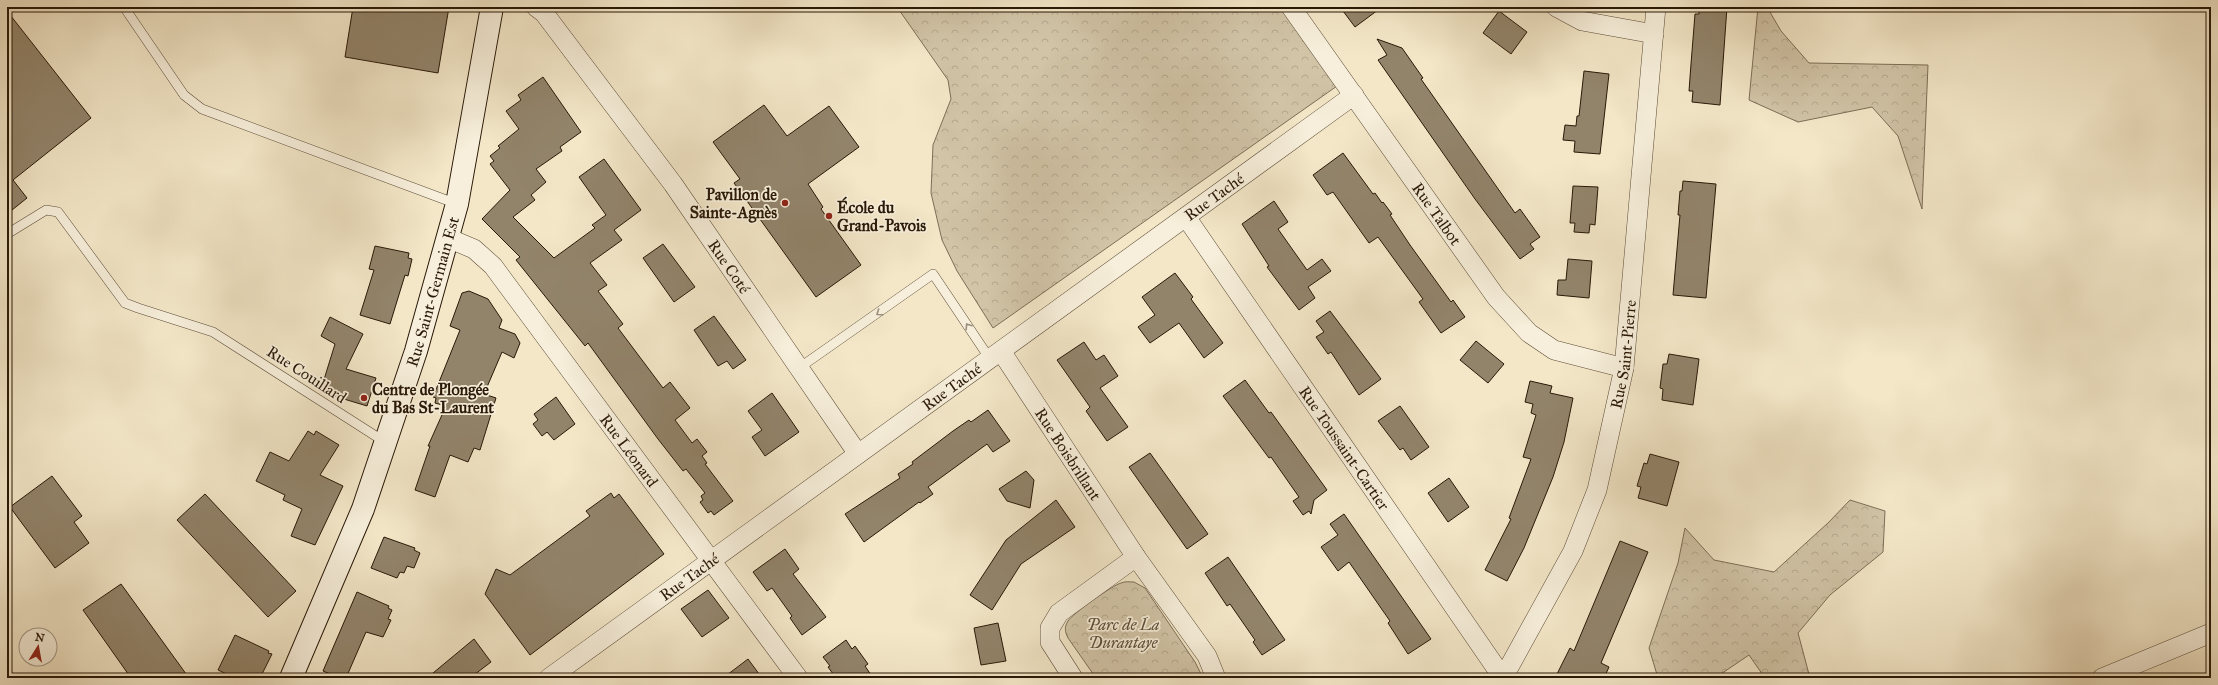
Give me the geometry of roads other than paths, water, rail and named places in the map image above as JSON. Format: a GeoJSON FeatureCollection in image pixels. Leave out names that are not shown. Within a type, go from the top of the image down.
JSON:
{"type":"FeatureCollection","features":[{"type":"Feature","properties":{"kind":"street","name":"Rue Saint-Germain Est"},"geometry":{"type":"LineString","coordinates":[[291,678],[363,510],[416,351],[457,204],[492,7]]}},
{"type":"Feature","properties":{"kind":"street","name":"Rue Coté"},"geometry":{"type":"LineString","coordinates":[[536,7],[544,13],[673,184],[858,454]]}},
{"type":"Feature","properties":{"kind":"street","name":"Rue Talbot"},"geometry":{"type":"LineString","coordinates":[[1291,7],[1496,297],[1528,333],[1554,350],[1624,368]]}},
{"type":"Feature","properties":{"kind":"street"},"geometry":{"type":"LineString","coordinates":[[1556,7],[1582,21],[1654,34]]}},
{"type":"Feature","properties":{"kind":"street","name":"Rue Saint-Pierre"},"geometry":{"type":"LineString","coordinates":[[1503,678],[1573,551],[1597,490],[1624,368],[1656,7]]}},
{"type":"Feature","properties":{"kind":"street","name":"Rue Taché"},"geometry":{"type":"LineString","coordinates":[[549,678],[1354,95]]}},
{"type":"Feature","properties":{"kind":"street","name":"Rue Toussaint-Cartier"},"geometry":{"type":"LineString","coordinates":[[1186,217],[1503,678]]}},
{"type":"Feature","properties":{"kind":"street","name":"Rue Léonard"},"geometry":{"type":"LineString","coordinates":[[448,238],[474,249],[494,266],[798,678]]}},
{"type":"Feature","properties":{"kind":"street","name":"Rue Boisbrillant"},"geometry":{"type":"LineString","coordinates":[[995,355],[1207,656],[1216,678]]}},
{"type":"Feature","properties":{"kind":"street"},"geometry":{"type":"LineString","coordinates":[[1073,678],[1050,642],[1050,628],[1059,613],[1136,557]]}},
{"type":"Feature","properties":{"kind":"street"},"geometry":{"type":"LineString","coordinates":[[2102,678],[2211,633]]}},
{"type":"Feature","properties":{"kind":"lane"},"geometry":{"type":"LineString","coordinates":[[124,7],[184,94],[202,109],[457,204]]}},
{"type":"Feature","properties":{"kind":"lane","name":"Rue Couillard"},"geometry":{"type":"LineString","coordinates":[[7,234],[46,210],[58,212],[125,302],[159,316],[199,326],[212,332],[385,442]]}},
{"type":"Feature","properties":{"kind":"lane"},"geometry":{"type":"LineString","coordinates":[[799,368],[933,274],[995,355]]}},
{"type":"Feature","properties":{"kind":"place","name":"Pavillon de Sainte-Agnès"},"geometry":{"type":"Point","coordinates":[785,203]}},
{"type":"Feature","properties":{"kind":"place","name":"École du Grand-Pavois"},"geometry":{"type":"Point","coordinates":[829,216]}},
{"type":"Feature","properties":{"kind":"place","name":"Centre de Plongée du Bas St-Laurent"},"geometry":{"type":"Point","coordinates":[364,398]}},
{"type":"Feature","properties":{"kind":"park label","name":"Parc de La Durantaye"},"geometry":{"type":"Point","coordinates":[1123,633]}}]}
